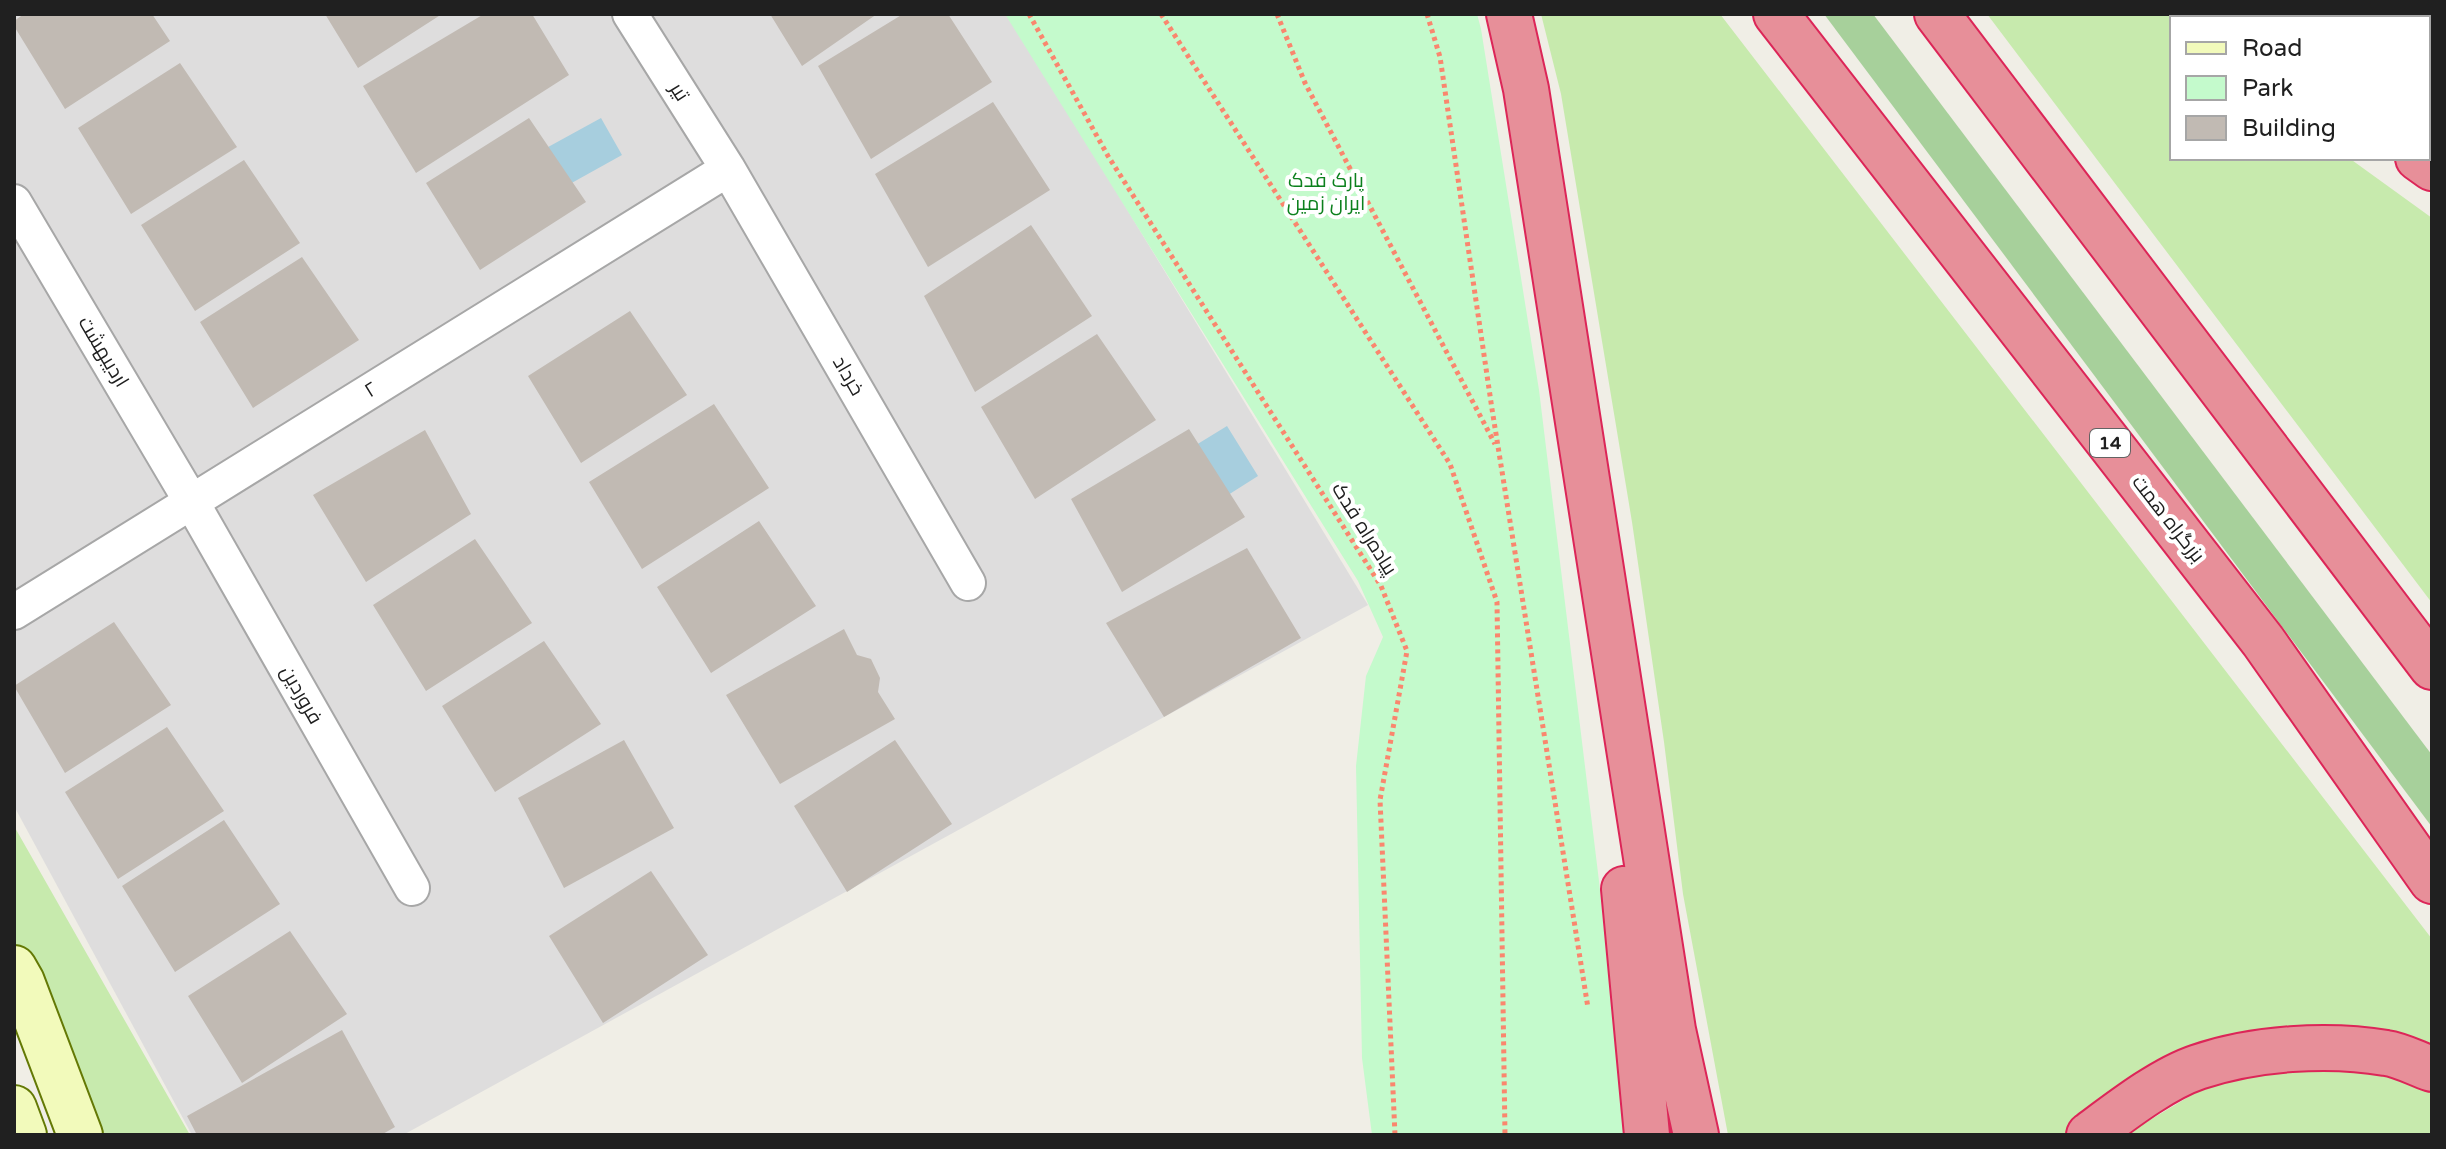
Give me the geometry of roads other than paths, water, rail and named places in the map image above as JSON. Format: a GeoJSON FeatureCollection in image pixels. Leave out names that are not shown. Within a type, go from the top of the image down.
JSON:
{"type":"FeatureCollection","features":[{"type":"Feature","properties":{"kind":"highway"},"geometry":{"type":"LineString","coordinates":[[1509,14],[1526,89],[1673,1030],[1696,1135]]}},
{"type":"Feature","properties":{"kind":"highway","name":"بزرگراه همت"},"geometry":{"type":"LineString","coordinates":[[1776,14],[2263,641],[2432,881]]}},
{"type":"Feature","properties":{"kind":"highway"},"geometry":{"type":"LineString","coordinates":[[1937,14],[2432,667]]}},
{"type":"Feature","properties":{"kind":"highway"},"geometry":{"type":"LineString","coordinates":[[1586,480],[1647,1135]]}},
{"type":"Feature","properties":{"kind":"highway"},"geometry":{"type":"LineString","coordinates":[[2089,1135],[2131,1103],[2197,1067],[2273,1051],[2329,1046],[2389,1053],[2432,1069]]}},
{"type":"Feature","properties":{"kind":"main road"},"geometry":{"type":"LineString","coordinates":[[14,968],[80,1135]]}},
{"type":"Feature","properties":{"kind":"main road"},"geometry":{"type":"LineString","coordinates":[[14,1108],[24,1135]]}},
{"type":"Feature","properties":{"kind":"street","name":"تیر"},"geometry":{"type":"LineString","coordinates":[[630,14],[728,169]]}},
{"type":"Feature","properties":{"kind":"street","name":"۲"},"geometry":{"type":"LineString","coordinates":[[14,612],[728,169]]}},
{"type":"Feature","properties":{"kind":"street","name":"خرداد"},"geometry":{"type":"LineString","coordinates":[[728,169],[968,583]]}},
{"type":"Feature","properties":{"kind":"street","name":"اردیبهشت"},"geometry":{"type":"LineString","coordinates":[[14,202],[191,501]]}},
{"type":"Feature","properties":{"kind":"street","name":"فروردین"},"geometry":{"type":"LineString","coordinates":[[191,501],[412,888]]}},
{"type":"Feature","properties":{"kind":"water"},"geometry":{"type":"Polygon","coordinates":[[[601,118],[622,155],[559,190],[539,152],[601,118]]]}},
{"type":"Feature","properties":{"kind":"water"},"geometry":{"type":"Polygon","coordinates":[[[1227,426],[1258,476],[1228,495],[1196,445],[1227,426]]]}},
{"type":"Feature","properties":{"kind":"park label","name":"پارک فدک ایران زمین"},"geometry":{"type":"Point","coordinates":[1326,192]}}]}
